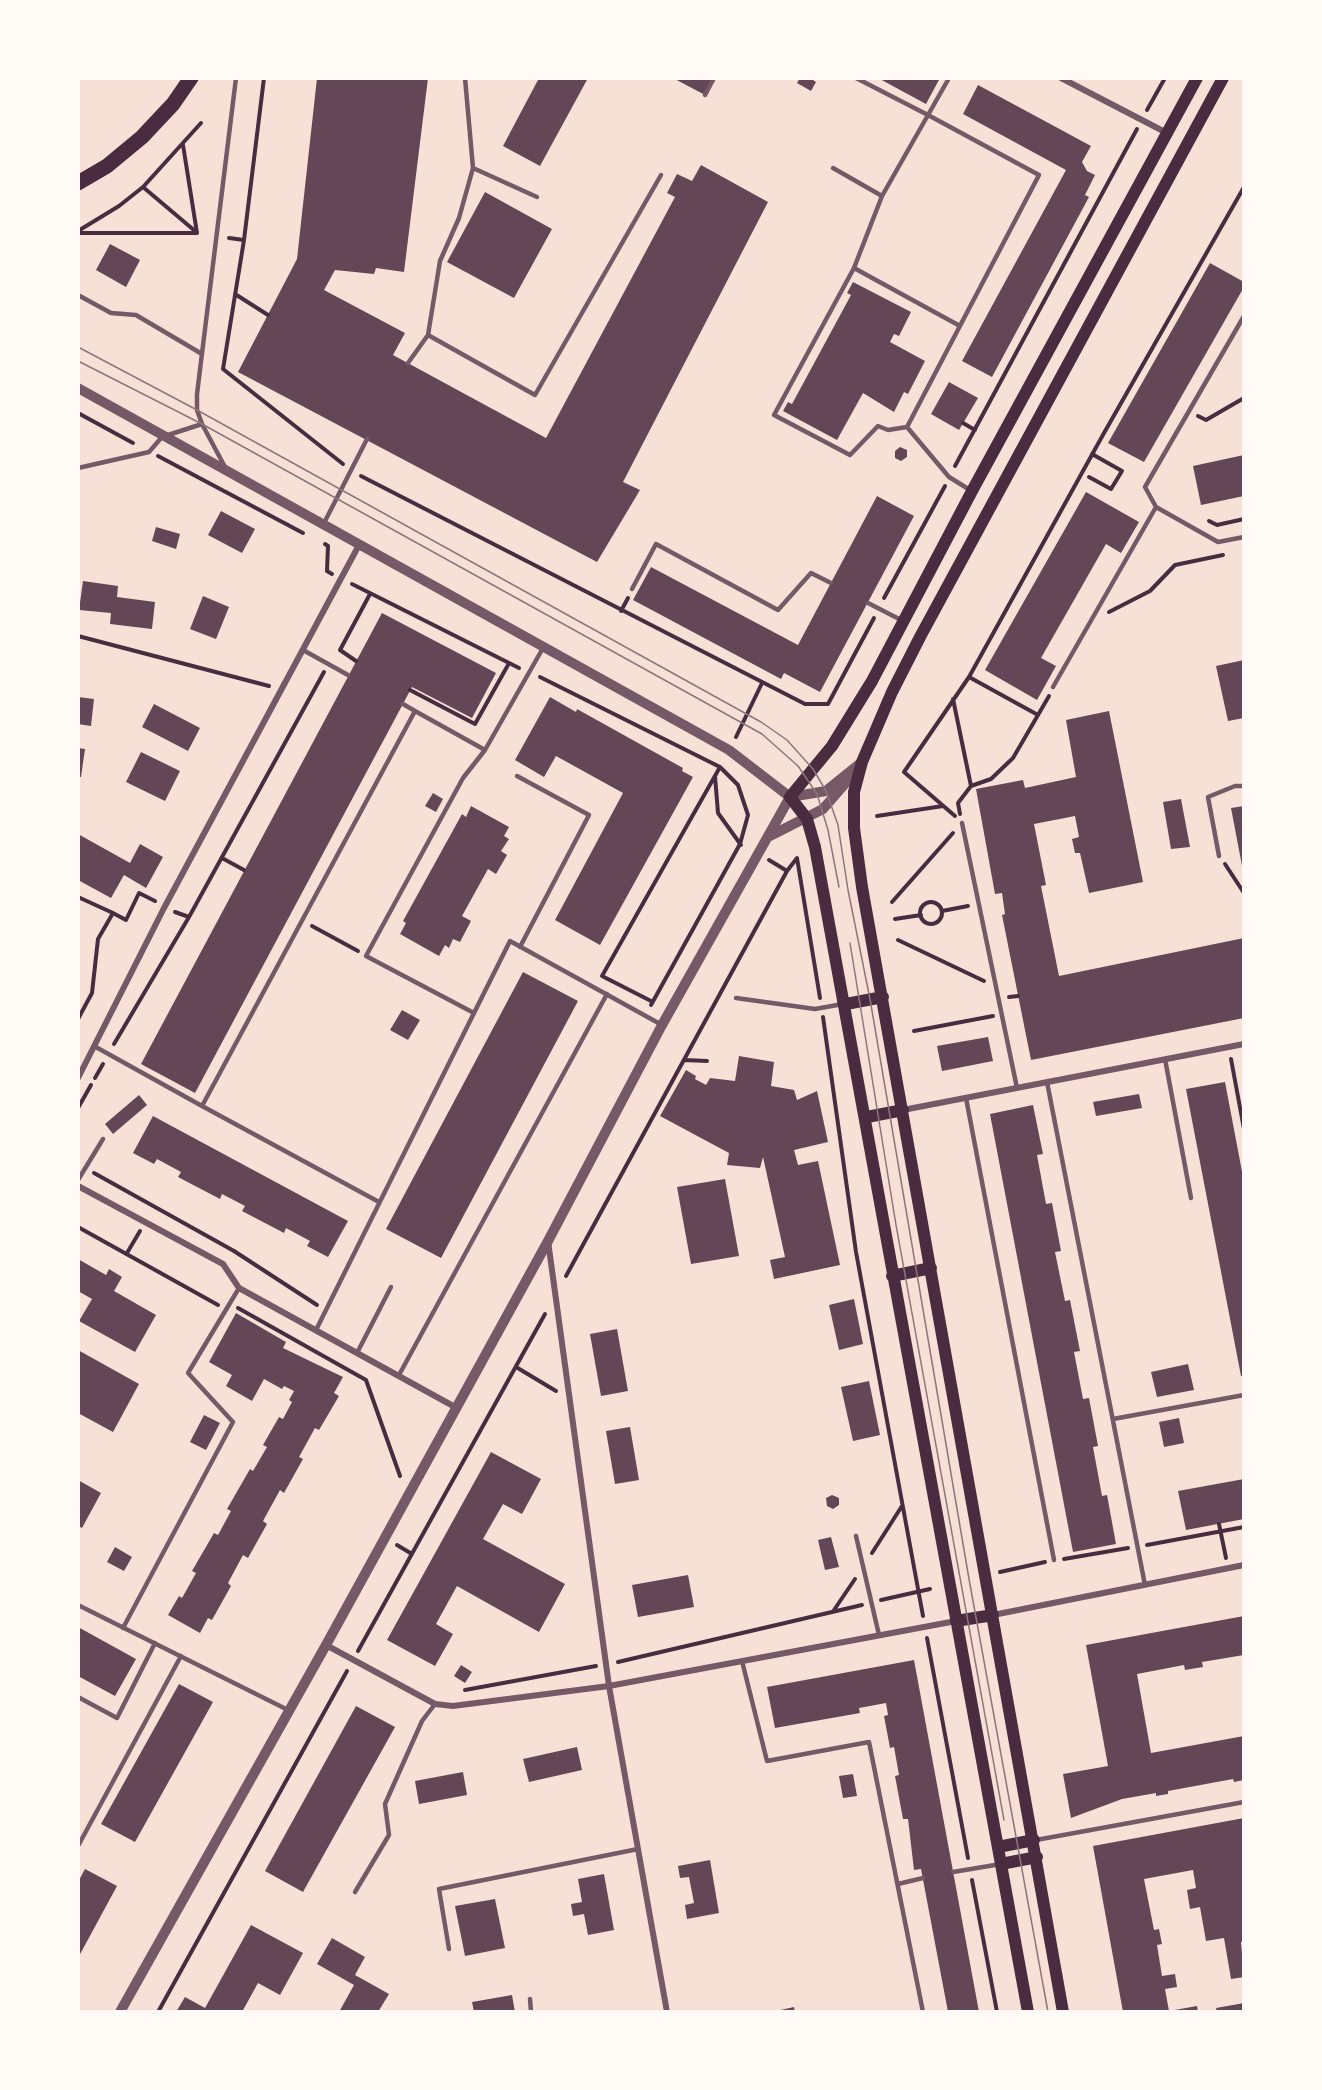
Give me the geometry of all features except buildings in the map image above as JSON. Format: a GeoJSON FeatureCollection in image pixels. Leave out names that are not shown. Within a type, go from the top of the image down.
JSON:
{"type":"FeatureCollection","features":[{"type":"Feature","properties":{"kind":"main road"},"geometry":{"type":"LineString","coordinates":[[78,183],[107,166],[142,137],[173,104],[191,78]]}},
{"type":"Feature","properties":{"kind":"main road"},"geometry":{"type":"LineString","coordinates":[[1028,2012],[892,1276],[867,1117],[816,847],[807,819],[790,797],[832,746],[872,681],[972,491],[1197,78]]}},
{"type":"Feature","properties":{"kind":"main road"},"geometry":{"type":"LineString","coordinates":[[1063,2012],[862,888],[854,828],[854,792],[862,762],[892,692],[920,637],[1222,78]]}},
{"type":"Feature","properties":{"kind":"main road"},"geometry":{"type":"LineString","coordinates":[[846,1004],[883,997]]}},
{"type":"Feature","properties":{"kind":"main road"},"geometry":{"type":"LineString","coordinates":[[867,1117],[903,1110]]}},
{"type":"Feature","properties":{"kind":"main road"},"geometry":{"type":"LineString","coordinates":[[892,1276],[931,1268]]}},
{"type":"Feature","properties":{"kind":"main road"},"geometry":{"type":"LineString","coordinates":[[956,1621],[993,1615]]}},
{"type":"Feature","properties":{"kind":"main road"},"geometry":{"type":"LineString","coordinates":[[998,1847],[1034,1840]]}},
{"type":"Feature","properties":{"kind":"main road"},"geometry":{"type":"LineString","coordinates":[[1000,1864],[1036,1857]]}},
{"type":"Feature","properties":{"kind":"street"},"geometry":{"type":"LineString","coordinates":[[1061,78],[1167,133]]}},
{"type":"Feature","properties":{"kind":"street"},"geometry":{"type":"LineString","coordinates":[[78,388],[162,437],[729,750],[790,797],[826,791],[862,762]]}},
{"type":"Feature","properties":{"kind":"street"},"geometry":{"type":"LineString","coordinates":[[78,1078],[164,908],[359,546]]}},
{"type":"Feature","properties":{"kind":"street"},"geometry":{"type":"LineString","coordinates":[[769,836],[807,819],[832,801],[862,762]]}},
{"type":"Feature","properties":{"kind":"street"},"geometry":{"type":"LineString","coordinates":[[120,2012],[326,1645],[548,1241],[662,1025],[790,797]]}},
{"type":"Feature","properties":{"kind":"street"},"geometry":{"type":"LineString","coordinates":[[903,1110],[1244,1045]]}},
{"type":"Feature","properties":{"kind":"street"},"geometry":{"type":"LineString","coordinates":[[78,1186],[223,1264],[239,1288],[455,1407]]}},
{"type":"Feature","properties":{"kind":"street"},"geometry":{"type":"LineString","coordinates":[[548,1241],[609,1686],[667,2012]]}},
{"type":"Feature","properties":{"kind":"street"},"geometry":{"type":"LineString","coordinates":[[993,1615],[1244,1565]]}},
{"type":"Feature","properties":{"kind":"street"},"geometry":{"type":"LineString","coordinates":[[326,1645],[435,1704],[453,1706],[609,1686],[956,1621]]}},
{"type":"Feature","properties":{"kind":"lane"},"geometry":{"type":"LineString","coordinates":[[228,472],[202,424],[197,410],[197,394],[236,78]]}},
{"type":"Feature","properties":{"kind":"lane"},"geometry":{"type":"LineString","coordinates":[[408,363],[428,335],[440,261],[459,218],[474,168],[465,78]]}},
{"type":"Feature","properties":{"kind":"lane"},"geometry":{"type":"LineString","coordinates":[[705,95],[714,78]]}},
{"type":"Feature","properties":{"kind":"lane"},"geometry":{"type":"LineString","coordinates":[[856,78],[1039,175],[907,427]]}},
{"type":"Feature","properties":{"kind":"lane"},"geometry":{"type":"LineString","coordinates":[[907,427],[888,430],[878,426],[850,455],[774,415],[854,268],[882,196],[949,78]]}},
{"type":"Feature","properties":{"kind":"lane"},"geometry":{"type":"LineString","coordinates":[[474,168],[537,197]]}},
{"type":"Feature","properties":{"kind":"lane"},"geometry":{"type":"LineString","coordinates":[[833,168],[882,196]]}},
{"type":"Feature","properties":{"kind":"lane"},"geometry":{"type":"LineString","coordinates":[[428,335],[535,395],[661,175]]}},
{"type":"Feature","properties":{"kind":"lane"},"geometry":{"type":"LineString","coordinates":[[854,268],[960,326]]}},
{"type":"Feature","properties":{"kind":"lane"},"geometry":{"type":"LineString","coordinates":[[78,295],[111,313],[136,315],[202,354]]}},
{"type":"Feature","properties":{"kind":"lane"},"geometry":{"type":"LineString","coordinates":[[1244,316],[1145,487],[1156,507],[1218,542],[1244,537]]}},
{"type":"Feature","properties":{"kind":"lane"},"geometry":{"type":"LineString","coordinates":[[78,468],[149,452],[162,437],[202,424]]}},
{"type":"Feature","properties":{"kind":"lane"},"geometry":{"type":"LineString","coordinates":[[907,427],[949,477],[972,491]]}},
{"type":"Feature","properties":{"kind":"lane"},"geometry":{"type":"LineString","coordinates":[[323,525],[366,439]]}},
{"type":"Feature","properties":{"kind":"lane"},"geometry":{"type":"LineString","coordinates":[[1053,687],[1156,507]]}},
{"type":"Feature","properties":{"kind":"lane"},"geometry":{"type":"LineString","coordinates":[[632,589],[656,543],[778,610],[811,573],[831,583]]}},
{"type":"Feature","properties":{"kind":"lane"},"geometry":{"type":"LineString","coordinates":[[868,603],[903,621]]}},
{"type":"Feature","properties":{"kind":"lane"},"geometry":{"type":"LineString","coordinates":[[474,1013],[366,956],[463,778],[485,750],[543,648]]}},
{"type":"Feature","properties":{"kind":"lane"},"geometry":{"type":"LineString","coordinates":[[303,650],[348,675]]}},
{"type":"Feature","properties":{"kind":"lane"},"geometry":{"type":"LineString","coordinates":[[403,704],[485,750]]}},
{"type":"Feature","properties":{"kind":"lane"},"geometry":{"type":"LineString","coordinates":[[202,1106],[415,711]]}},
{"type":"Feature","properties":{"kind":"lane"},"geometry":{"type":"LineString","coordinates":[[517,776],[589,815],[520,947]]}},
{"type":"Feature","properties":{"kind":"lane"},"geometry":{"type":"LineString","coordinates":[[1219,856],[1208,797],[1235,786],[1244,786]]}},
{"type":"Feature","properties":{"kind":"lane"},"geometry":{"type":"LineString","coordinates":[[962,823],[1017,1088]]}},
{"type":"Feature","properties":{"kind":"lane"},"geometry":{"type":"LineString","coordinates":[[316,1330],[510,941],[662,1025]]}},
{"type":"Feature","properties":{"kind":"lane"},"geometry":{"type":"LineString","coordinates":[[399,1376],[607,994]]}},
{"type":"Feature","properties":{"kind":"lane"},"geometry":{"type":"LineString","coordinates":[[736,998],[821,1008],[846,1004]]}},
{"type":"Feature","properties":{"kind":"lane"},"geometry":{"type":"LineString","coordinates":[[94,1046],[379,1202]]}},
{"type":"Feature","properties":{"kind":"lane"},"geometry":{"type":"LineString","coordinates":[[1165,1059],[1191,1198]]}},
{"type":"Feature","properties":{"kind":"lane"},"geometry":{"type":"LineString","coordinates":[[1047,1082],[1145,1585]]}},
{"type":"Feature","properties":{"kind":"lane"},"geometry":{"type":"LineString","coordinates":[[966,1098],[1054,1560]]}},
{"type":"Feature","properties":{"kind":"lane"},"geometry":{"type":"LineString","coordinates":[[78,1180],[84,1167],[104,1139]]}},
{"type":"Feature","properties":{"kind":"lane"},"geometry":{"type":"LineString","coordinates":[[357,1353],[391,1287]]}},
{"type":"Feature","properties":{"kind":"lane"},"geometry":{"type":"LineString","coordinates":[[123,1628],[233,1422],[188,1373],[239,1288]]}},
{"type":"Feature","properties":{"kind":"lane"},"geometry":{"type":"LineString","coordinates":[[1113,1419],[1244,1395]]}},
{"type":"Feature","properties":{"kind":"lane"},"geometry":{"type":"LineString","coordinates":[[856,1536],[879,1635]]}},
{"type":"Feature","properties":{"kind":"lane"},"geometry":{"type":"LineString","coordinates":[[78,1605],[288,1710]]}},
{"type":"Feature","properties":{"kind":"lane"},"geometry":{"type":"LineString","coordinates":[[78,1696],[117,1718],[155,1643]]}},
{"type":"Feature","properties":{"kind":"lane"},"geometry":{"type":"LineString","coordinates":[[78,1846],[181,1656]]}},
{"type":"Feature","properties":{"kind":"lane"},"geometry":{"type":"LineString","coordinates":[[742,1661],[767,1761],[869,1742],[923,2012]]}},
{"type":"Feature","properties":{"kind":"lane"},"geometry":{"type":"LineString","coordinates":[[355,1892],[389,1835],[385,1804],[422,1720],[435,1704]]}},
{"type":"Feature","properties":{"kind":"lane"},"geometry":{"type":"LineString","coordinates":[[1034,1840],[1244,1802]]}},
{"type":"Feature","properties":{"kind":"lane"},"geometry":{"type":"LineString","coordinates":[[449,1949],[439,1889],[638,1849]]}},
{"type":"Feature","properties":{"kind":"lane"},"geometry":{"type":"LineString","coordinates":[[953,1872],[1000,1864]]}},
{"type":"Feature","properties":{"kind":"lane"},"geometry":{"type":"LineString","coordinates":[[898,1884],[923,1878]]}},
{"type":"Feature","properties":{"kind":"lane"},"geometry":{"type":"LineString","coordinates":[[530,1999],[531,2012]]}},
{"type":"Feature","properties":{"kind":"path"},"geometry":{"type":"LineString","coordinates":[[264,78],[244,240],[223,369],[351,471],[805,704],[828,704],[1165,78]]}},
{"type":"Feature","properties":{"kind":"path"},"geometry":{"type":"LineString","coordinates":[[78,232],[119,206],[143,187],[201,123]]}},
{"type":"Feature","properties":{"kind":"path"},"geometry":{"type":"LineString","coordinates":[[183,145],[196,232]]}},
{"type":"Feature","properties":{"kind":"path"},"geometry":{"type":"LineString","coordinates":[[143,187],[196,232]]}},
{"type":"Feature","properties":{"kind":"path"},"geometry":{"type":"LineString","coordinates":[[962,823],[904,772],[969,677],[1092,454],[1244,187]]}},
{"type":"Feature","properties":{"kind":"path"},"geometry":{"type":"LineString","coordinates":[[78,232],[196,232]]}},
{"type":"Feature","properties":{"kind":"path"},"geometry":{"type":"LineString","coordinates":[[230,238],[244,240]]}},
{"type":"Feature","properties":{"kind":"path"},"geometry":{"type":"LineString","coordinates":[[235,294],[268,315]]}},
{"type":"Feature","properties":{"kind":"path"},"geometry":{"type":"LineString","coordinates":[[1189,412],[1206,420],[1244,398]]}},
{"type":"Feature","properties":{"kind":"path"},"geometry":{"type":"LineString","coordinates":[[78,413],[307,535]]}},
{"type":"Feature","properties":{"kind":"path"},"geometry":{"type":"LineString","coordinates":[[963,423],[975,430]]}},
{"type":"Feature","properties":{"kind":"path"},"geometry":{"type":"LineString","coordinates":[[1089,477],[1111,489],[1122,471],[1092,454]]}},
{"type":"Feature","properties":{"kind":"path"},"geometry":{"type":"LineString","coordinates":[[1206,519],[1217,525],[1244,519]]}},
{"type":"Feature","properties":{"kind":"path"},"geometry":{"type":"LineString","coordinates":[[318,541],[328,546],[327,571],[508,665],[530,672],[720,767],[738,785],[748,815],[740,844],[651,1001],[651,1018]]}},
{"type":"Feature","properties":{"kind":"path"},"geometry":{"type":"LineString","coordinates":[[1090,622],[1150,591],[1175,565],[1233,554]]}},
{"type":"Feature","properties":{"kind":"path"},"geometry":{"type":"LineString","coordinates":[[356,661],[340,650],[370,594]]}},
{"type":"Feature","properties":{"kind":"path"},"geometry":{"type":"LineString","coordinates":[[78,636],[281,690]]}},
{"type":"Feature","properties":{"kind":"path"},"geometry":{"type":"LineString","coordinates":[[78,1108],[222,858],[329,664]]}},
{"type":"Feature","properties":{"kind":"path"},"geometry":{"type":"LineString","coordinates":[[410,690],[475,724],[508,665]]}},
{"type":"Feature","properties":{"kind":"path"},"geometry":{"type":"LineString","coordinates":[[969,677],[1038,715]]}},
{"type":"Feature","properties":{"kind":"path"},"geometry":{"type":"LineString","coordinates":[[752,704],[762,683]]}},
{"type":"Feature","properties":{"kind":"path"},"geometry":{"type":"LineString","coordinates":[[962,823],[957,803],[971,786],[991,779],[1013,758],[1053,687]]}},
{"type":"Feature","properties":{"kind":"path"},"geometry":{"type":"LineString","coordinates":[[953,698],[971,786]]}},
{"type":"Feature","properties":{"kind":"path"},"geometry":{"type":"LineString","coordinates":[[651,1001],[602,976],[720,767]]}},
{"type":"Feature","properties":{"kind":"path"},"geometry":{"type":"LineString","coordinates":[[715,775],[718,813],[740,844]]}},
{"type":"Feature","properties":{"kind":"path"},"geometry":{"type":"LineString","coordinates":[[877,816],[943,806]]}},
{"type":"Feature","properties":{"kind":"path"},"geometry":{"type":"LineString","coordinates":[[892,902],[962,823]]}},
{"type":"Feature","properties":{"kind":"path"},"geometry":{"type":"LineString","coordinates":[[1219,856],[1244,893]]}},
{"type":"Feature","properties":{"kind":"path"},"geometry":{"type":"LineString","coordinates":[[222,858],[244,870]]}},
{"type":"Feature","properties":{"kind":"path"},"geometry":{"type":"LineString","coordinates":[[158,2012],[796,858],[831,1067],[856,1252],[997,2012]]}},
{"type":"Feature","properties":{"kind":"path"},"geometry":{"type":"LineString","coordinates":[[78,897],[113,914],[98,939],[92,993],[78,1019]]}},
{"type":"Feature","properties":{"kind":"path"},"geometry":{"type":"LineString","coordinates":[[929,903],[936,904],[942,911],[940,919],[935,923],[926,922],[921,915],[923,907],[929,903]]}},
{"type":"Feature","properties":{"kind":"path"},"geometry":{"type":"LineString","coordinates":[[942,911],[979,904]]}},
{"type":"Feature","properties":{"kind":"path"},"geometry":{"type":"LineString","coordinates":[[894,920],[921,915]]}},
{"type":"Feature","properties":{"kind":"path"},"geometry":{"type":"LineString","coordinates":[[302,921],[366,956]]}},
{"type":"Feature","properties":{"kind":"path"},"geometry":{"type":"LineString","coordinates":[[898,940],[997,987]]}},
{"type":"Feature","properties":{"kind":"path"},"geometry":{"type":"LineString","coordinates":[[914,1031],[1002,1014]]}},
{"type":"Feature","properties":{"kind":"path"},"geometry":{"type":"LineString","coordinates":[[1228,1047],[1244,1129]]}},
{"type":"Feature","properties":{"kind":"path"},"geometry":{"type":"LineString","coordinates":[[684,1060],[707,1061]]}},
{"type":"Feature","properties":{"kind":"path"},"geometry":{"type":"LineString","coordinates":[[823,1067],[831,1067]]}},
{"type":"Feature","properties":{"kind":"path"},"geometry":{"type":"LineString","coordinates":[[84,1167],[234,1251],[326,1309]]}},
{"type":"Feature","properties":{"kind":"path"},"geometry":{"type":"LineString","coordinates":[[78,1227],[226,1310]]}},
{"type":"Feature","properties":{"kind":"path"},"geometry":{"type":"LineString","coordinates":[[230,1304],[366,1380],[400,1476]]}},
{"type":"Feature","properties":{"kind":"path"},"geometry":{"type":"LineString","coordinates":[[516,1367],[570,1399]]}},
{"type":"Feature","properties":{"kind":"path"},"geometry":{"type":"LineString","coordinates":[[1219,1524],[1229,1568]]}},
{"type":"Feature","properties":{"kind":"path"},"geometry":{"type":"LineString","coordinates":[[999,1573],[1054,1560],[1244,1527]]}},
{"type":"Feature","properties":{"kind":"path"},"geometry":{"type":"LineString","coordinates":[[463,1690],[606,1665],[930,1589]]}},
{"type":"Feature","properties":{"kind":"path"},"geometry":{"type":"LineString","coordinates":[[358,1650],[369,1655]]}},
{"type":"Feature","properties":{"kind":"tram line"},"geometry":{"type":"LineString","coordinates":[[78,347],[197,410],[761,722],[787,740],[813,769],[826,791],[838,825],[848,890],[870,999],[969,1579],[1048,2012]]}},
{"type":"Feature","properties":{"kind":"tram line"},"geometry":{"type":"LineString","coordinates":[[78,361],[202,424],[762,734],[798,766],[817,794],[828,830],[839,887]]}},
{"type":"Feature","properties":{"kind":"tram line"},"geometry":{"type":"LineString","coordinates":[[850,943],[896,1225],[1004,1820]]}}]}
